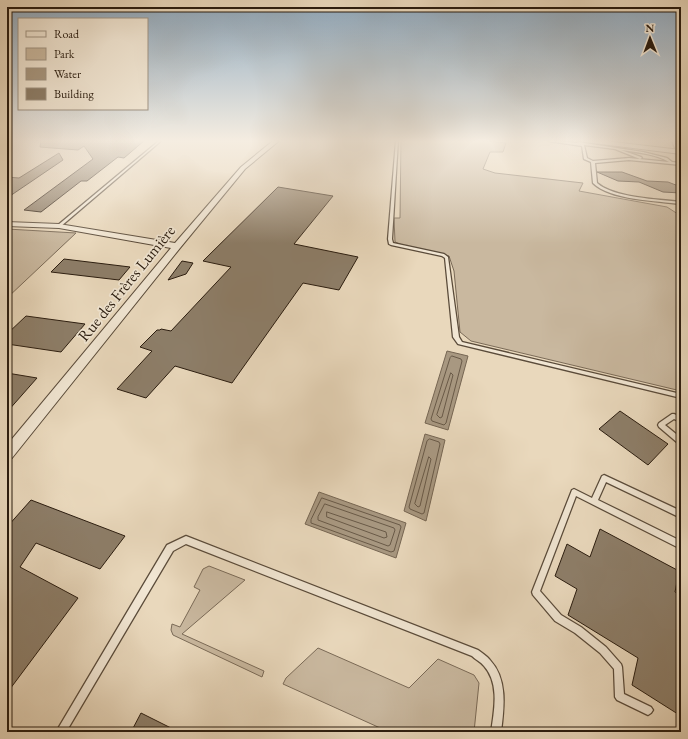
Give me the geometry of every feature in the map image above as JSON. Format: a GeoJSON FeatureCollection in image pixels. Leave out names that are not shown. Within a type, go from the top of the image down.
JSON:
{"type":"FeatureCollection","features":[{"type":"Feature","properties":{"kind":"street","name":"Rue des Frères Lumière"},"geometry":{"type":"LineString","coordinates":[[7,454],[238,174]]}},
{"type":"Feature","properties":{"kind":"street"},"geometry":{"type":"LineString","coordinates":[[7,224],[59,226],[177,246]]}},
{"type":"Feature","properties":{"kind":"lane"},"geometry":{"type":"LineString","coordinates":[[59,226],[119,174]]}},
{"type":"Feature","properties":{"kind":"lane"},"geometry":{"type":"LineString","coordinates":[[395,174],[390,239],[391,244],[443,255],[447,258],[456,337],[460,343],[681,396]]}},
{"type":"Feature","properties":{"kind":"lane"},"geometry":{"type":"LineString","coordinates":[[594,174],[595,183],[602,189],[614,193],[681,202]]}},
{"type":"Feature","properties":{"kind":"lane"},"geometry":{"type":"LineString","coordinates":[[681,420],[674,416],[661,425],[681,442]]}},
{"type":"Feature","properties":{"kind":"lane"},"geometry":{"type":"LineString","coordinates":[[594,502],[604,478],[681,515]]}},
{"type":"Feature","properties":{"kind":"lane"},"geometry":{"type":"LineString","coordinates":[[648,710],[620,697],[618,667],[603,650],[578,630],[558,618],[536,592],[574,492],[681,545]]}},
{"type":"Feature","properties":{"kind":"lane"},"geometry":{"type":"LineString","coordinates":[[61,732],[170,548],[186,540],[475,653],[489,664],[497,680],[500,700],[496,732]]}},
{"type":"Feature","properties":{"kind":"green space"},"geometry":{"type":"Polygon","coordinates":[[[401,174],[508,174],[583,183],[579,191],[667,207],[681,216],[681,391],[471,341],[460,332],[454,271],[449,256],[408,247],[395,242],[394,218],[400,218],[401,174]]]}},
{"type":"Feature","properties":{"kind":"green space"},"geometry":{"type":"Polygon","coordinates":[[[7,229],[76,233],[7,298],[7,229]]]}},
{"type":"Feature","properties":{"kind":"green space"},"geometry":{"type":"Polygon","coordinates":[[[209,566],[245,580],[182,634],[264,671],[262,677],[173,635],[171,630],[172,624],[180,627],[200,590],[194,587],[203,569],[209,566]]]}},
{"type":"Feature","properties":{"kind":"green space"},"geometry":{"type":"Polygon","coordinates":[[[318,648],[409,688],[438,659],[474,675],[479,683],[474,732],[389,732],[283,684],[286,678],[318,648]]]}},
{"type":"Feature","properties":{"kind":"water"},"geometry":{"type":"Polygon","coordinates":[[[447,351],[468,356],[448,430],[425,423],[447,351]]]}},
{"type":"Feature","properties":{"kind":"water"},"geometry":{"type":"Polygon","coordinates":[[[425,434],[445,440],[426,521],[404,511],[425,434]]]}},
{"type":"Feature","properties":{"kind":"water"},"geometry":{"type":"Polygon","coordinates":[[[319,492],[406,523],[396,558],[305,524],[319,492]]]}},
{"type":"Feature","properties":{"kind":"building"},"geometry":{"type":"Polygon","coordinates":[[[25,174],[42,174],[7,198],[7,177],[19,178],[25,174]]]}},
{"type":"Feature","properties":{"kind":"building"},"geometry":{"type":"Polygon","coordinates":[[[72,174],[95,174],[87,181],[81,181],[41,212],[24,210],[72,174]]]}},
{"type":"Feature","properties":{"kind":"building"},"geometry":{"type":"Polygon","coordinates":[[[603,174],[629,174],[647,181],[668,182],[681,187],[681,193],[663,192],[639,182],[618,181],[603,174]]]}},
{"type":"Feature","properties":{"kind":"building"},"geometry":{"type":"Polygon","coordinates":[[[278,187],[333,196],[294,244],[358,257],[339,290],[303,283],[232,383],[175,366],[146,398],[117,389],[152,351],[140,347],[157,330],[161,329],[171,331],[231,267],[203,261],[278,187]]]}},
{"type":"Feature","properties":{"kind":"building"},"geometry":{"type":"Polygon","coordinates":[[[64,259],[130,267],[119,280],[51,272],[64,259]]]}},
{"type":"Feature","properties":{"kind":"building"},"geometry":{"type":"Polygon","coordinates":[[[182,261],[193,263],[186,274],[168,280],[182,261]]]}},
{"type":"Feature","properties":{"kind":"building"},"geometry":{"type":"Polygon","coordinates":[[[26,316],[85,324],[61,352],[7,344],[7,334],[26,316]]]}},
{"type":"Feature","properties":{"kind":"building"},"geometry":{"type":"Polygon","coordinates":[[[7,373],[37,378],[7,412],[7,373]]]}},
{"type":"Feature","properties":{"kind":"building"},"geometry":{"type":"Polygon","coordinates":[[[620,411],[668,444],[648,465],[599,429],[620,411]]]}},
{"type":"Feature","properties":{"kind":"building"},"geometry":{"type":"Polygon","coordinates":[[[31,500],[125,536],[100,569],[36,543],[20,567],[78,598],[7,693],[7,527],[31,500]]]}},
{"type":"Feature","properties":{"kind":"building"},"geometry":{"type":"Polygon","coordinates":[[[600,529],[679,571],[675,592],[681,595],[681,716],[632,685],[638,658],[568,615],[577,589],[555,576],[567,544],[590,557],[600,529]]]}},
{"type":"Feature","properties":{"kind":"building"},"geometry":{"type":"Polygon","coordinates":[[[141,713],[179,732],[131,732],[141,713]]]}}]}
